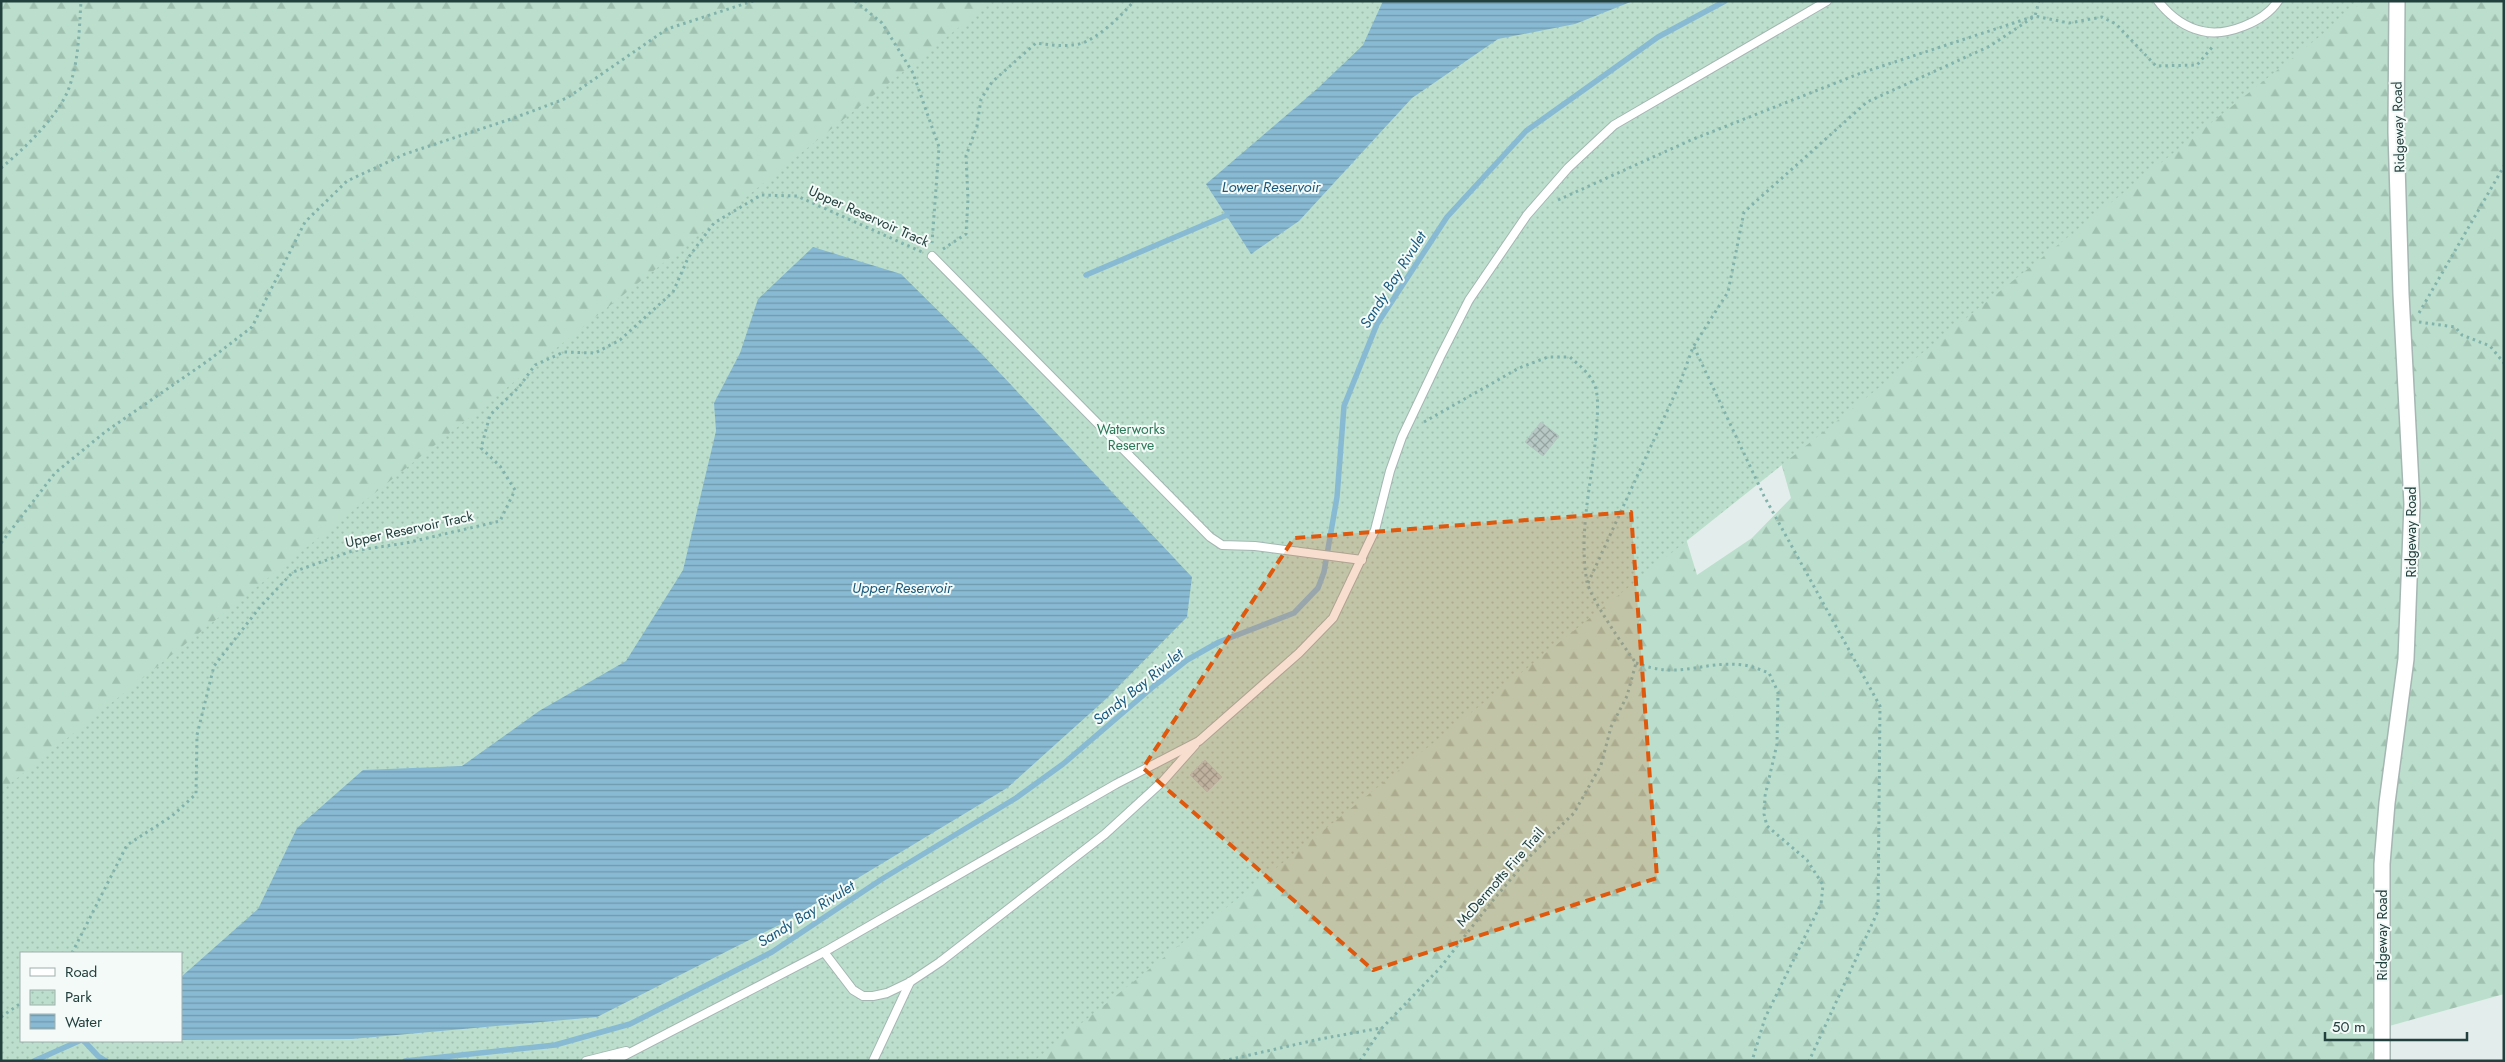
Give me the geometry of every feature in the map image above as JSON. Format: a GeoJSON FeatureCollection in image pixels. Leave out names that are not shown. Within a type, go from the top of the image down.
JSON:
{"type":"FeatureCollection","features":[{"type":"Feature","properties":{"kind":"street","name":"Ridgeway Road"},"geometry":{"type":"LineString","coordinates":[[2382,1061],[2382,864],[2387,803],[2406,659],[2412,504],[2401,294],[2396,132],[2397,1]]}},
{"type":"Feature","properties":{"kind":"lane"},"geometry":{"type":"LineString","coordinates":[[824,952],[854,990],[863,996],[887,993],[910,982],[940,962],[1105,834],[1163,781],[1199,741],[1299,653],[1333,618],[1375,530],[1390,471],[1402,436],[1469,300],[1527,215],[1568,168],[1614,125],[1827,1]]}},
{"type":"Feature","properties":{"kind":"lane"},"geometry":{"type":"LineString","coordinates":[[2158,1],[2178,21],[2202,32],[2226,31],[2252,22],[2275,6],[2278,1]]}},
{"type":"Feature","properties":{"kind":"lane"},"geometry":{"type":"LineString","coordinates":[[932,256],[1210,537],[1222,545],[1255,546],[1362,560]]}},
{"type":"Feature","properties":{"kind":"lane"},"geometry":{"type":"LineString","coordinates":[[614,1061],[824,952],[1116,784],[1199,741]]}},
{"type":"Feature","properties":{"kind":"lane"},"geometry":{"type":"LineString","coordinates":[[873,1061],[910,982]]}},
{"type":"Feature","properties":{"kind":"lane"},"geometry":{"type":"LineString","coordinates":[[586,1061],[634,1049]]}},
{"type":"Feature","properties":{"kind":"path"},"geometry":{"type":"LineString","coordinates":[[1,168],[42,128],[66,93],[78,51],[81,1]]}},
{"type":"Feature","properties":{"kind":"path"},"geometry":{"type":"LineString","coordinates":[[1,543],[55,473],[105,432],[209,360],[252,327],[305,222],[347,181],[404,154],[514,118],[567,98],[667,29],[752,1]]}},
{"type":"Feature","properties":{"kind":"path"},"geometry":{"type":"LineString","coordinates":[[855,1],[882,23],[913,73],[939,147],[932,256]]}},
{"type":"Feature","properties":{"kind":"path"},"geometry":{"type":"LineString","coordinates":[[932,256],[966,234],[968,199],[966,156],[977,126],[981,99],[992,82],[1036,43],[1057,46],[1080,44],[1095,36],[1134,1]]}},
{"type":"Feature","properties":{"kind":"path"},"geometry":{"type":"LineString","coordinates":[[1588,583],[1680,384],[1693,347],[1728,292],[1744,212],[1867,102],[1990,46],[2035,16],[2039,1]]}},
{"type":"Feature","properties":{"kind":"path"},"geometry":{"type":"LineString","coordinates":[[1552,203],[1691,140],[1861,73],[2035,16],[2069,23],[2102,17],[2116,24],[2156,66],[2197,65],[2226,31]]}},
{"type":"Feature","properties":{"kind":"path"},"geometry":{"type":"LineString","coordinates":[[2504,166],[2414,321],[2455,327],[2462,335],[2490,346],[2504,363]]}},
{"type":"Feature","properties":{"kind":"path","name":"Upper Reservoir Track"},"geometry":{"type":"LineString","coordinates":[[73,952],[127,845],[172,816],[196,794],[197,736],[214,666],[260,607],[293,572],[352,550],[406,543],[500,521],[515,490],[500,466],[480,448],[490,415],[519,387],[535,365],[564,352],[595,353],[620,340],[673,292],[688,258],[714,223],[761,195],[797,196],[932,256]]}},
{"type":"Feature","properties":{"kind":"path"},"geometry":{"type":"LineString","coordinates":[[1693,347],[1764,496],[1880,706],[1878,911],[1809,1061]]}},
{"type":"Feature","properties":{"kind":"path"},"geometry":{"type":"LineString","coordinates":[[1402,436],[1519,368],[1548,358],[1570,357],[1586,370],[1596,389],[1597,418],[1594,462],[1587,504],[1585,551],[1588,583],[1619,640],[1636,663],[1654,670],[1684,671],[1715,665],[1743,665],[1769,673],[1778,692],[1777,744],[1765,796],[1764,814],[1768,826],[1807,860],[1823,885],[1821,904],[1765,1018],[1752,1061]]}},
{"type":"Feature","properties":{"kind":"path","name":"McDermotts Fire Trail"},"geometry":{"type":"LineString","coordinates":[[1360,1061],[1382,1028],[1440,968],[1489,904],[1532,854],[1574,814],[1602,765],[1611,727],[1627,696],[1636,663]]}},
{"type":"Feature","properties":{"kind":"path"},"geometry":{"type":"LineString","coordinates":[[1,1016],[20,1004]]}},
{"type":"Feature","properties":{"kind":"path"},"geometry":{"type":"LineString","coordinates":[[1223,1061],[1320,1039],[1382,1028]]}},
{"type":"Feature","properties":{"kind":"highlighted area"},"geometry":{"type":"Polygon","coordinates":[[[1631,512],[1657,878],[1373,970],[1143,768],[1294,538],[1631,512]]]}},
{"type":"Feature","properties":{"kind":"green space"},"geometry":{"type":"Polygon","coordinates":[[[1,1],[1383,1],[182,952],[20,952],[20,1042],[1,1061],[1,1]]]}},
{"type":"Feature","properties":{"kind":"green space","name":"Waterworks Reserve"},"geometry":{"type":"Polygon","coordinates":[[[992,1],[2364,1],[1034,1061],[1,1061],[1,791],[992,1]]]}},
{"type":"Feature","properties":{"kind":"green space"},"geometry":{"type":"Polygon","coordinates":[[[1633,1],[2504,1],[2504,994],[2382,1028],[2382,1061],[811,1061],[1670,486],[1697,575],[1752,538],[1791,498],[1776,445],[1633,1]]]}},
{"type":"Feature","properties":{"kind":"water","name":"Lower Reservoir"},"geometry":{"type":"Polygon","coordinates":[[[1383,1],[1633,1],[1575,24],[1498,39],[1412,98],[1299,221],[1251,254],[1206,184],[1318,88],[1363,45],[1383,1]]]}},
{"type":"Feature","properties":{"kind":"water","name":"Upper Reservoir"},"geometry":{"type":"Polygon","coordinates":[[[813,247],[901,274],[981,353],[1192,577],[1187,617],[1107,698],[1007,788],[785,922],[597,1017],[352,1039],[182,1040],[182,976],[258,909],[297,828],[363,770],[462,766],[539,711],[626,661],[683,570],[716,431],[714,403],[740,353],[758,299],[813,247]]]}},
{"type":"Feature","properties":{"kind":"building"},"geometry":{"type":"Polygon","coordinates":[[[1541,422],[1559,436],[1543,456],[1525,442],[1541,422]]]}},
{"type":"Feature","properties":{"kind":"building"},"geometry":{"type":"Polygon","coordinates":[[[1205,760],[1222,777],[1207,792],[1190,775],[1205,760]]]}},
{"type":"Feature","properties":{"kind":"waterway","name":"Sandy Bay Rivulet"},"geometry":{"type":"LineString","coordinates":[[405,1061],[555,1045],[630,1024],[772,952],[882,879],[1016,798],[1063,764],[1187,660],[1219,642],[1294,613],[1318,588],[1324,572],[1337,497],[1344,406],[1377,324],[1447,217],[1526,131],[1658,37],[1725,1]]}},
{"type":"Feature","properties":{"kind":"waterway"},"geometry":{"type":"LineString","coordinates":[[1086,275],[1227,215]]}},
{"type":"Feature","properties":{"kind":"waterway","name":"Sandy Bay Rivulet"},"geometry":{"type":"LineString","coordinates":[[34,1061],[77,1042]]}},
{"type":"Feature","properties":{"kind":"waterway","name":"Sandy Bay Rivulet"},"geometry":{"type":"LineString","coordinates":[[85,1042],[98,1056],[106,1061]]}}]}
